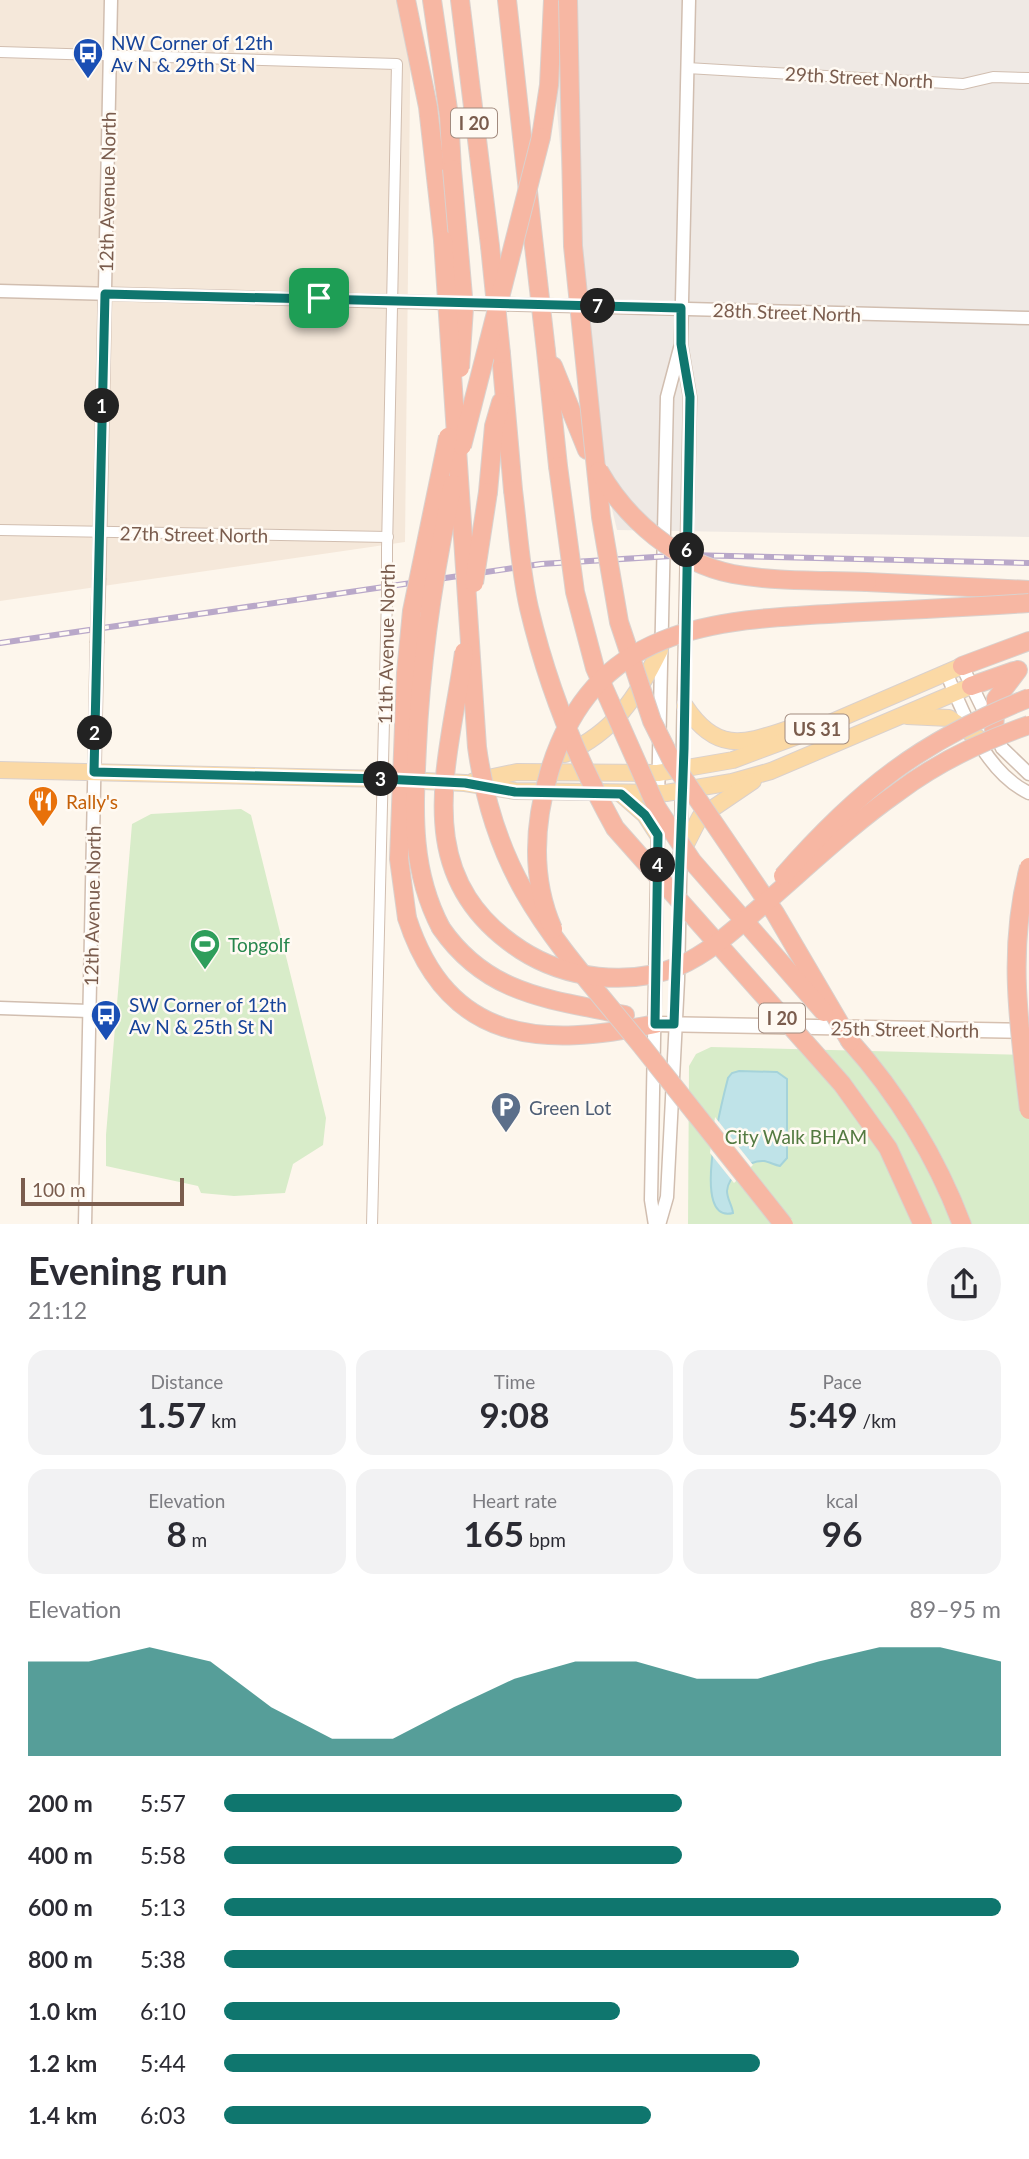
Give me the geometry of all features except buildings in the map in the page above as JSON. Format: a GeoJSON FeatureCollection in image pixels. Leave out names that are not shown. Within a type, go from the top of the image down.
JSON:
{"type":"FeatureCollection","features":[{"type":"Feature","properties":{"kind":"highway"},"geometry":{"type":"LineString","coordinates":[[405,0],[422,74],[437,172],[481,773],[488,810],[505,855],[528,903],[563,951],[784,1224]]}},
{"type":"Feature","properties":{"kind":"highway"},"geometry":{"type":"LineString","coordinates":[[432,0],[449,116],[464,328],[447,442],[412,611],[406,673],[399,859],[407,918],[416,947],[429,971],[445,991],[480,1017],[531,1034],[565,1038],[608,1034],[655,1024]]}},
{"type":"Feature","properties":{"kind":"highway","name":"I 20"},"geometry":{"type":"LineString","coordinates":[[460,0],[490,246],[513,490],[528,606],[551,684],[592,786],[615,828],[842,1084],[869,1119],[899,1171],[923,1224]]}},
{"type":"Feature","properties":{"kind":"highway","name":"I 20"},"geometry":{"type":"LineString","coordinates":[[508,0],[558,466],[575,592],[595,668],[657,808],[692,862],[869,1062],[919,1137],[962,1224]]}},
{"type":"Feature","properties":{"kind":"highway"},"geometry":{"type":"LineString","coordinates":[[553,0],[549,85],[541,137],[471,404],[445,522],[424,644],[415,842],[422,881],[441,928],[459,953],[492,977],[518,990],[561,1004],[655,1024]]}},
{"type":"Feature","properties":{"kind":"highway"},"geometry":{"type":"LineString","coordinates":[[568,0],[573,246],[600,508],[619,622],[652,721],[673,763],[775,913],[850,1041]]}},
{"type":"Feature","properties":{"kind":"highway"},"geometry":{"type":"LineString","coordinates":[[546,351],[587,450],[609,488],[635,518],[666,543],[699,563],[732,573],[1029,590]]}},
{"type":"Feature","properties":{"kind":"highway"},"geometry":{"type":"LineString","coordinates":[[504,389],[494,426],[488,492],[442,790],[445,838],[461,888],[490,926],[507,940],[546,963],[593,976],[635,976],[679,966],[703,953],[739,926],[896,793],[950,758],[993,737],[1029,725]]}},
{"type":"Feature","properties":{"kind":"highway"},"geometry":{"type":"LineString","coordinates":[[563,951],[547,916],[539,881],[537,840],[541,810],[563,732],[588,692],[606,675],[653,644],[678,633],[725,623],[1029,603]]}},
{"type":"Feature","properties":{"kind":"highway","name":"US 31"},"geometry":{"type":"LineString","coordinates":[[954,669],[1029,641]]}},
{"type":"Feature","properties":{"kind":"highway"},"geometry":{"type":"LineString","coordinates":[[986,734],[996,699],[1023,668]]}},
{"type":"Feature","properties":{"kind":"highway","name":"US 31"},"geometry":{"type":"LineString","coordinates":[[963,690],[1023,668]]}},
{"type":"Feature","properties":{"kind":"highway"},"geometry":{"type":"LineString","coordinates":[[739,926],[796,860],[879,781],[928,745],[979,717],[1029,698]]}},
{"type":"Feature","properties":{"kind":"highway"},"geometry":{"type":"LineString","coordinates":[[1029,867],[1019,908],[1014,965],[1029,1110]]}},
{"type":"Feature","properties":{"kind":"main road"},"geometry":{"type":"LineString","coordinates":[[517,772],[573,750],[612,724],[638,693],[660,650]]}},
{"type":"Feature","properties":{"kind":"main road","name":"US 31"},"geometry":{"type":"LineString","coordinates":[[465,783],[517,772],[683,771],[757,752],[954,669]]}},
{"type":"Feature","properties":{"kind":"main road","name":"US 31"},"geometry":{"type":"LineString","coordinates":[[0,770],[383,779],[465,783],[515,792],[621,794],[682,791],[732,782],[771,771],[963,690]]}},
{"type":"Feature","properties":{"kind":"main road"},"geometry":{"type":"LineString","coordinates":[[684,706],[708,735],[732,742],[864,708]]}},
{"type":"Feature","properties":{"kind":"main road"},"geometry":{"type":"LineString","coordinates":[[901,716],[949,718],[986,734]]}},
{"type":"Feature","properties":{"kind":"main road"},"geometry":{"type":"LineString","coordinates":[[681,853],[692,828],[705,812],[771,771]]}},
{"type":"Feature","properties":{"kind":"main road"},"geometry":{"type":"LineString","coordinates":[[621,794],[645,815],[658,835]]}},
{"type":"Feature","properties":{"kind":"main road","name":"25th Street North"},"geometry":{"type":"LineString","coordinates":[[655,1024],[1029,1031]]}},
{"type":"Feature","properties":{"kind":"street","name":"12th Avenue North"},"geometry":{"type":"LineString","coordinates":[[85,1224],[111,0]]}},
{"type":"Feature","properties":{"kind":"street"},"geometry":{"type":"LineString","coordinates":[[657,1224],[667,1197],[681,853],[690,397],[681,344],[681,308],[689,0]]}},
{"type":"Feature","properties":{"kind":"street"},"geometry":{"type":"LineString","coordinates":[[0,52],[110,55]]}},
{"type":"Feature","properties":{"kind":"street","name":"11th Avenue North"},"geometry":{"type":"LineString","coordinates":[[110,55],[397,64],[372,1224]]}},
{"type":"Feature","properties":{"kind":"street","name":"29th Street North"},"geometry":{"type":"LineString","coordinates":[[687,68],[963,84],[993,77],[1029,78]]}},
{"type":"Feature","properties":{"kind":"street","name":"28th Street North"},"geometry":{"type":"LineString","coordinates":[[0,291],[1029,318]]}},
{"type":"Feature","properties":{"kind":"street"},"geometry":{"type":"LineString","coordinates":[[657,1224],[651,1200],[660,650],[667,397],[681,344]]}},
{"type":"Feature","properties":{"kind":"street","name":"27th Street North"},"geometry":{"type":"LineString","coordinates":[[0,530],[388,537]]}},
{"type":"Feature","properties":{"kind":"street"},"geometry":{"type":"LineString","coordinates":[[954,669],[1005,777],[1029,793]]}},
{"type":"Feature","properties":{"kind":"street"},"geometry":{"type":"LineString","coordinates":[[963,690],[986,734],[1029,775]]}},
{"type":"Feature","properties":{"kind":"street"},"geometry":{"type":"LineString","coordinates":[[0,1008],[89,1011]]}},
{"type":"Feature","properties":{"kind":"shaded area"},"geometry":{"type":"Polygon","coordinates":[[[0,0],[411,0],[405,542],[0,601],[0,0]]]}},
{"type":"Feature","properties":{"kind":"shaded area"},"geometry":{"type":"Polygon","coordinates":[[[548,0],[1029,0],[1029,537],[617,530],[578,365],[548,0]]]}},
{"type":"Feature","properties":{"kind":"green space","name":"Topgolf"},"geometry":{"type":"Polygon","coordinates":[[[241,809],[251,815],[326,1118],[323,1145],[293,1164],[285,1193],[234,1196],[201,1193],[198,1186],[106,1166],[106,1135],[132,824],[151,814],[241,809]]]}},
{"type":"Feature","properties":{"kind":"green space","name":"City Walk BHAM"},"geometry":{"type":"Polygon","coordinates":[[[711,1047],[1029,1055],[1029,1224],[688,1224],[689,1066],[696,1054],[711,1047]]]}},
{"type":"Feature","properties":{"kind":"water"},"geometry":{"type":"Polygon","coordinates":[[[739,1071],[777,1072],[787,1079],[787,1158],[780,1166],[758,1161],[735,1175],[727,1191],[733,1213],[720,1211],[713,1200],[712,1157],[728,1078],[739,1071]]]}},
{"type":"Feature","properties":{"kind":"pier"},"geometry":{"type":"Polygon","coordinates":[[[715,1117],[753,1165],[734,1183],[710,1153],[715,1117]]]}},
{"type":"Feature","properties":{"kind":"railway"},"geometry":{"type":"LineString","coordinates":[[0,643],[541,564],[687,555],[1029,563]]}},
{"type":"Feature","properties":{"kind":"place","name":"NW Corner of 12th Av N & 29th St N"},"geometry":{"type":"Point","coordinates":[88,80]}},
{"type":"Feature","properties":{"kind":"place","name":"Rally's"},"geometry":{"type":"Point","coordinates":[43,828]}},
{"type":"Feature","properties":{"kind":"place","name":"Topgolf"},"geometry":{"type":"Point","coordinates":[205,971]}},
{"type":"Feature","properties":{"kind":"place","name":"SW Corner of 12th Av N & 25th St N"},"geometry":{"type":"Point","coordinates":[106,1042]}},
{"type":"Feature","properties":{"kind":"place","name":"Green Lot"},"geometry":{"type":"Point","coordinates":[506,1134]}},
{"type":"Feature","properties":{"kind":"route"},"geometry":{"type":"LineString","coordinates":[[105,294],[319,298],[681,308],[681,344],[690,397],[684,749],[678,980],[674,1024],[655,1024],[658,835],[645,815],[621,794],[515,792],[465,783],[383,779],[94,772],[105,294]]}}]}
